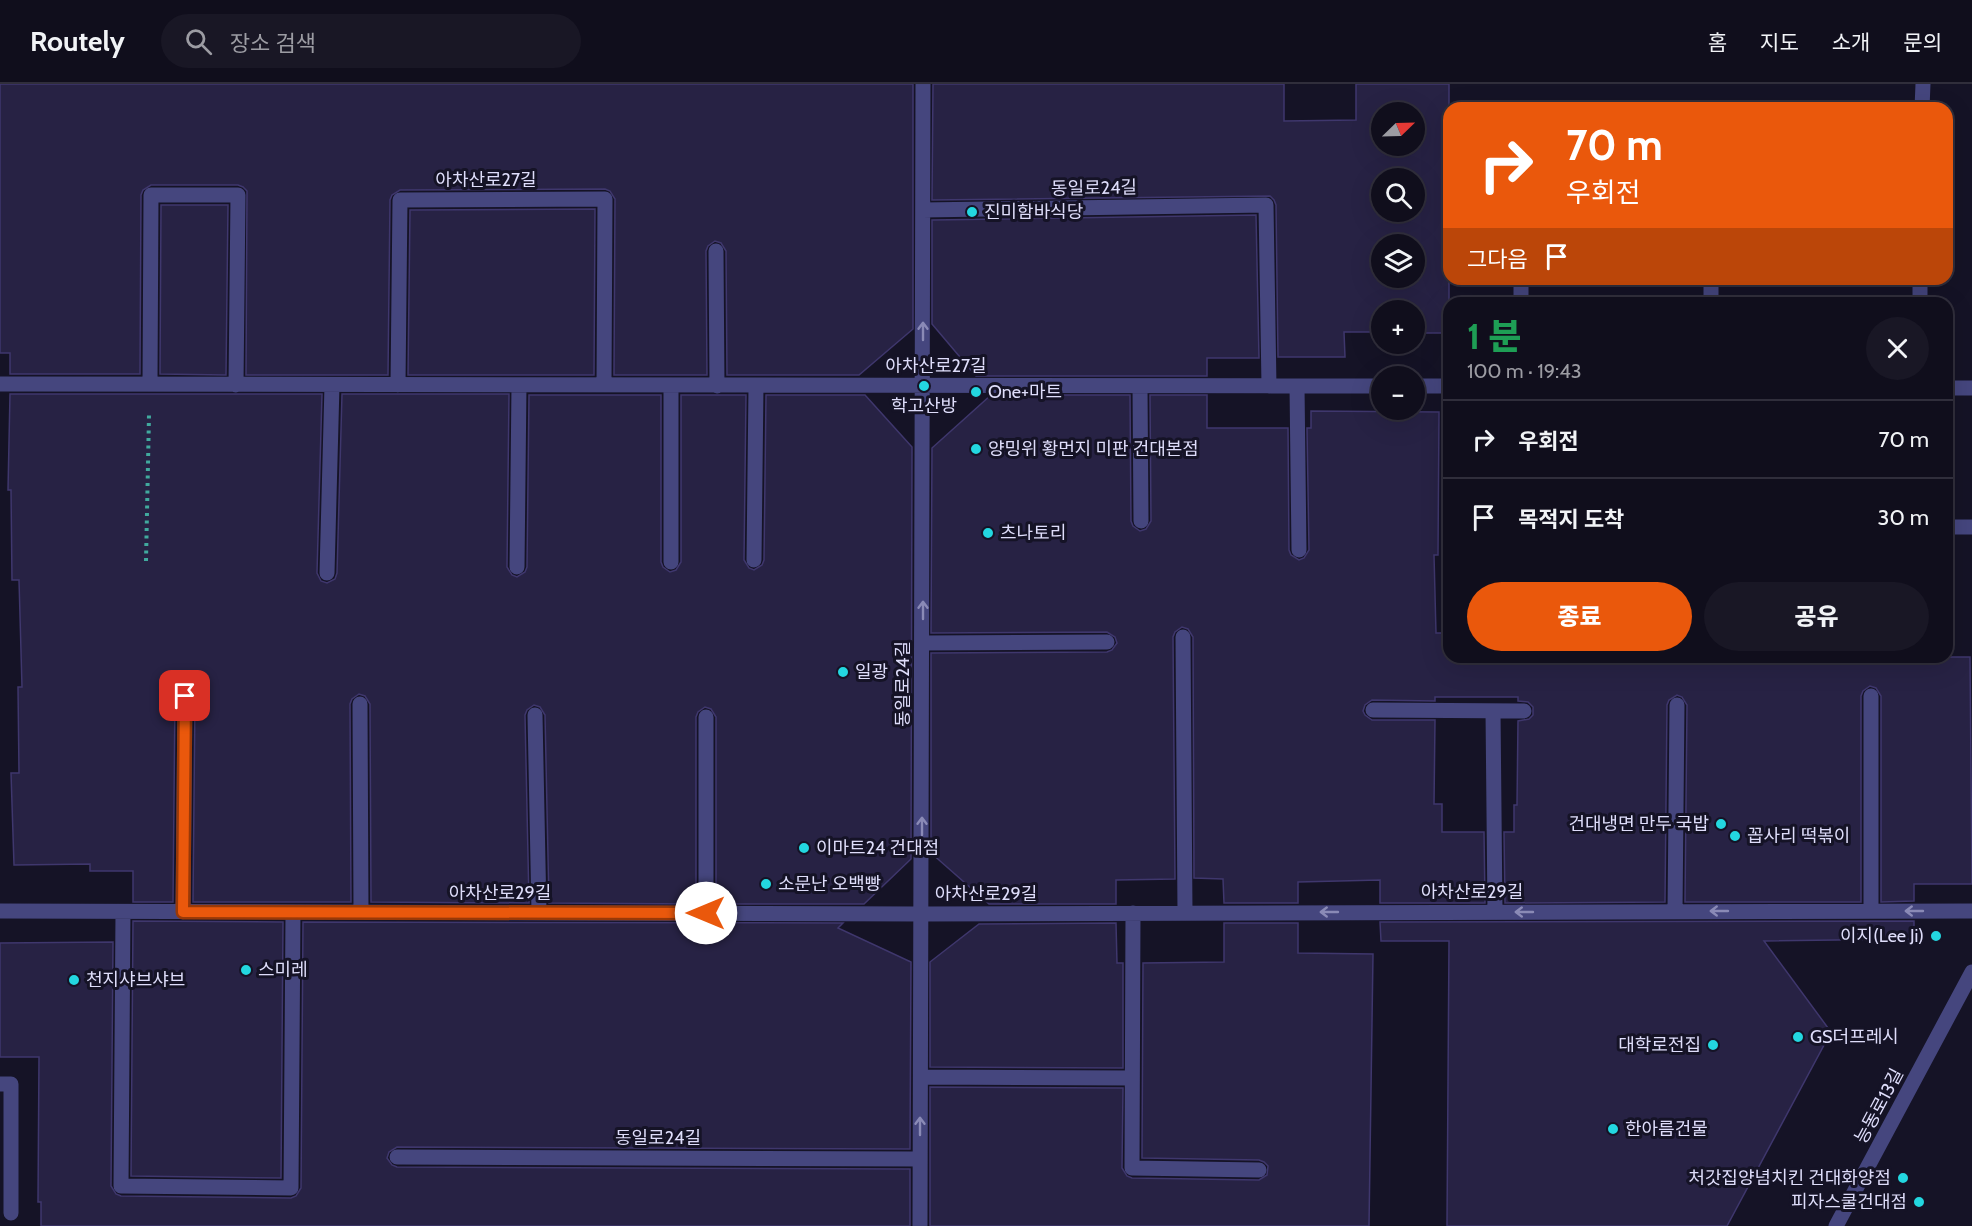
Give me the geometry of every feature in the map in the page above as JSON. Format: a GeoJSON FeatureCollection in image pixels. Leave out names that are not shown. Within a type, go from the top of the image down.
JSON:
{"type":"FeatureCollection","features":[{"type":"Feature","properties":{"kind":"street","name":"동일로24길"},"geometry":{"type":"LineString","coordinates":[[920,1226],[923,84]]}},
{"type":"Feature","properties":{"kind":"street"},"geometry":{"type":"LineString","coordinates":[[1922,102],[1923,84]]}},
{"type":"Feature","properties":{"kind":"street"},"geometry":{"type":"LineString","coordinates":[[150,384],[152,195],[238,195],[236,385]]}},
{"type":"Feature","properties":{"kind":"street","name":"아차산로27길"},"geometry":{"type":"LineString","coordinates":[[398,385],[400,200],[605,199],[604,386]]}},
{"type":"Feature","properties":{"kind":"street","name":"동일로24길"},"geometry":{"type":"LineString","coordinates":[[923,210],[1266,205],[1269,387]]}},
{"type":"Feature","properties":{"kind":"street"},"geometry":{"type":"LineString","coordinates":[[716,251],[717,386]]}},
{"type":"Feature","properties":{"kind":"street","name":"아차산로27길"},"geometry":{"type":"LineString","coordinates":[[0,384],[1371,386]]}},
{"type":"Feature","properties":{"kind":"street"},"geometry":{"type":"LineString","coordinates":[[327,573],[332,385]]}},
{"type":"Feature","properties":{"kind":"street"},"geometry":{"type":"LineString","coordinates":[[517,567],[519,385]]}},
{"type":"Feature","properties":{"kind":"street"},"geometry":{"type":"LineString","coordinates":[[671,386],[671,562]]}},
{"type":"Feature","properties":{"kind":"street"},"geometry":{"type":"LineString","coordinates":[[754,560],[756,386]]}},
{"type":"Feature","properties":{"kind":"street"},"geometry":{"type":"LineString","coordinates":[[1140,386],[1141,521]]}},
{"type":"Feature","properties":{"kind":"street"},"geometry":{"type":"LineString","coordinates":[[1298,386],[1299,550]]}},
{"type":"Feature","properties":{"kind":"street"},"geometry":{"type":"LineString","coordinates":[[1425,386],[1443,386]]}},
{"type":"Feature","properties":{"kind":"street"},"geometry":{"type":"LineString","coordinates":[[1953,388],[1972,388]]}},
{"type":"Feature","properties":{"kind":"street"},"geometry":{"type":"LineString","coordinates":[[1953,527],[1972,527]]}},
{"type":"Feature","properties":{"kind":"street"},"geometry":{"type":"LineString","coordinates":[[1183,637],[1185,913]]}},
{"type":"Feature","properties":{"kind":"street"},"geometry":{"type":"LineString","coordinates":[[922,643],[1107,642]]}},
{"type":"Feature","properties":{"kind":"street"},"geometry":{"type":"LineString","coordinates":[[183,912],[185,696]]}},
{"type":"Feature","properties":{"kind":"street"},"geometry":{"type":"LineString","coordinates":[[1871,696],[1871,911]]}},
{"type":"Feature","properties":{"kind":"street"},"geometry":{"type":"LineString","coordinates":[[360,705],[361,912]]}},
{"type":"Feature","properties":{"kind":"street"},"geometry":{"type":"LineString","coordinates":[[1675,912],[1677,705]]}},
{"type":"Feature","properties":{"kind":"street"},"geometry":{"type":"LineString","coordinates":[[1373,710],[1524,711]]}},
{"type":"Feature","properties":{"kind":"street"},"geometry":{"type":"LineString","coordinates":[[1493,711],[1496,912]]}},
{"type":"Feature","properties":{"kind":"street"},"geometry":{"type":"LineString","coordinates":[[535,716],[538,912]]}},
{"type":"Feature","properties":{"kind":"street"},"geometry":{"type":"LineString","coordinates":[[706,717],[706,913]]}},
{"type":"Feature","properties":{"kind":"street","name":"아차산로29길"},"geometry":{"type":"LineString","coordinates":[[0,911],[921,914],[1972,911]]}},
{"type":"Feature","properties":{"kind":"street"},"geometry":{"type":"LineString","coordinates":[[123,912],[121,1186],[291,1188],[293,913]]}},
{"type":"Feature","properties":{"kind":"street"},"geometry":{"type":"LineString","coordinates":[[1133,913],[1132,1168],[1259,1170]]}},
{"type":"Feature","properties":{"kind":"street","name":"능동로13길"},"geometry":{"type":"LineString","coordinates":[[1836,1226],[1972,972]]}},
{"type":"Feature","properties":{"kind":"street"},"geometry":{"type":"LineString","coordinates":[[921,1077],[1132,1078]]}},
{"type":"Feature","properties":{"kind":"street"},"geometry":{"type":"LineString","coordinates":[[0,1084],[11,1084],[11,1213]]}},
{"type":"Feature","properties":{"kind":"street","name":"동일로24길"},"geometry":{"type":"LineString","coordinates":[[397,1157],[920,1158]]}},
{"type":"Feature","properties":{"kind":"path"},"geometry":{"type":"LineString","coordinates":[[146,561],[150,384]]}},
{"type":"Feature","properties":{"kind":"building"},"geometry":{"type":"Polygon","coordinates":[[[0,84],[913,84],[913,329],[859,375],[727,375],[726,251],[721,243],[715,241],[708,246],[706,251],[707,375],[614,375],[615,199],[610,191],[605,189],[400,190],[392,195],[390,200],[388,375],[246,375],[247,191],[238,185],[151,185],[143,190],[141,195],[140,374],[10,374],[10,353],[0,353],[0,84]]]}},
{"type":"Feature","properties":{"kind":"building"},"geometry":{"type":"Polygon","coordinates":[[[933,84],[1284,84],[1284,121],[1356,120],[1356,84],[1449,84],[1449,102],[1443,102],[1443,285],[1449,285],[1449,297],[1443,297],[1443,333],[1425,333],[1425,300],[1371,300],[1371,332],[1344,332],[1345,357],[1278,357],[1276,205],[1270,196],[932,200],[933,84]]]}},
{"type":"Feature","properties":{"kind":"building"},"geometry":{"type":"Polygon","coordinates":[[[161,205],[228,205],[226,375],[160,374],[161,205]]]}},
{"type":"Feature","properties":{"kind":"building"},"geometry":{"type":"Polygon","coordinates":[[[595,209],[594,375],[408,375],[410,210],[595,209]]]}},
{"type":"Feature","properties":{"kind":"building"},"geometry":{"type":"Polygon","coordinates":[[[1256,215],[1259,358],[1207,358],[1207,376],[976,376],[932,324],[932,220],[1256,215]]]}},
{"type":"Feature","properties":{"kind":"building"},"geometry":{"type":"Polygon","coordinates":[[[10,394],[322,394],[317,573],[321,581],[327,583],[335,579],[337,573],[342,394],[509,394],[507,567],[512,575],[517,577],[525,572],[527,567],[529,395],[661,395],[661,562],[663,567],[670,572],[676,570],[681,562],[681,395],[746,395],[744,560],[749,568],[754,570],[762,565],[764,560],[766,395],[865,395],[912,447],[911,859],[864,904],[716,904],[716,717],[711,709],[705,707],[698,712],[696,717],[696,904],[549,903],[545,715],[540,707],[534,705],[527,710],[525,715],[529,903],[371,902],[370,704],[365,696],[359,694],[352,699],[350,704],[351,902],[193,902],[195,696],[190,688],[184,686],[177,691],[175,696],[173,902],[133,902],[133,871],[90,871],[90,864],[14,865],[11,773],[19,773],[18,687],[22,687],[19,580],[12,580],[11,490],[8,490],[10,394]]]}},
{"type":"Feature","properties":{"kind":"building"},"geometry":{"type":"Polygon","coordinates":[[[991,395],[1130,395],[1131,521],[1133,526],[1140,531],[1146,529],[1151,521],[1150,395],[1207,395],[1207,428],[1288,428],[1289,550],[1291,555],[1299,560],[1304,558],[1309,550],[1307,428],[1311,428],[1311,411],[1371,411],[1371,420],[1425,420],[1425,412],[1439,412],[1438,555],[1434,555],[1436,633],[1443,633],[1443,663],[1953,663],[1953,657],[1970,657],[1972,884],[1914,884],[1914,901],[1881,902],[1881,696],[1876,688],[1870,686],[1863,691],[1861,696],[1861,902],[1685,902],[1687,705],[1682,697],[1677,695],[1669,700],[1667,705],[1665,902],[1505,903],[1504,832],[1514,832],[1514,805],[1517,805],[1518,721],[1529,719],[1533,715],[1533,707],[1528,702],[1518,701],[1518,697],[1435,697],[1435,701],[1372,700],[1365,705],[1363,711],[1372,720],[1435,720],[1434,804],[1442,804],[1442,832],[1484,832],[1485,903],[1380,903],[1380,880],[1298,882],[1298,903],[1224,903],[1223,879],[1194,878],[1193,637],[1188,629],[1182,627],[1175,632],[1173,637],[1175,879],[1116,880],[1116,904],[989,904],[931,853],[931,653],[1107,652],[1112,650],[1117,643],[1115,637],[1107,632],[931,633],[932,448],[991,395]]]}},
{"type":"Feature","properties":{"kind":"building"},"geometry":{"type":"Polygon","coordinates":[[[133,921],[283,922],[281,1178],[131,1176],[133,921]]]}},
{"type":"Feature","properties":{"kind":"building","name":"한아름건물"},"geometry":{"type":"Polygon","coordinates":[[[1914,921],[1914,939],[1764,941],[1831,1032],[1727,1226],[1447,1226],[1449,941],[1381,941],[1380,922],[1914,921]]]}},
{"type":"Feature","properties":{"kind":"building"},"geometry":{"type":"Polygon","coordinates":[[[303,922],[843,923],[838,928],[911,962],[910,1149],[397,1147],[389,1152],[387,1158],[392,1165],[397,1167],[910,1169],[910,1226],[41,1226],[41,1202],[38,1202],[39,1057],[0,1057],[0,943],[113,942],[111,1186],[116,1194],[121,1196],[291,1198],[296,1196],[301,1188],[303,922]]]}},
{"type":"Feature","properties":{"kind":"building"},"geometry":{"type":"Polygon","coordinates":[[[1116,923],[1117,963],[1123,963],[1123,1068],[930,1067],[930,962],[979,924],[1116,923]]]}},
{"type":"Feature","properties":{"kind":"building"},"geometry":{"type":"Polygon","coordinates":[[[1224,923],[1298,923],[1298,953],[1373,954],[1369,1226],[930,1226],[930,1087],[1123,1088],[1122,1168],[1127,1176],[1132,1178],[1259,1180],[1267,1175],[1268,1166],[1259,1160],[1142,1158],[1143,963],[1224,962],[1224,923]]]}},
{"type":"Feature","properties":{"kind":"place","name":"진미함바식당"},"geometry":{"type":"Point","coordinates":[972,212]}},
{"type":"Feature","properties":{"kind":"place","name":"학고산방"},"geometry":{"type":"Point","coordinates":[924,386]}},
{"type":"Feature","properties":{"kind":"place","name":"One+마트"},"geometry":{"type":"Point","coordinates":[976,392]}},
{"type":"Feature","properties":{"kind":"place","name":"양밍위 황먼지 미판 건대본점"},"geometry":{"type":"Point","coordinates":[976,449]}},
{"type":"Feature","properties":{"kind":"place","name":"츠나토리"},"geometry":{"type":"Point","coordinates":[988,533]}},
{"type":"Feature","properties":{"kind":"place","name":"일광"},"geometry":{"type":"Point","coordinates":[843,672]}},
{"type":"Feature","properties":{"kind":"place","name":"건대냉면 만두 국밥"},"geometry":{"type":"Point","coordinates":[1721,824]}},
{"type":"Feature","properties":{"kind":"place","name":"꼽사리 떡볶이"},"geometry":{"type":"Point","coordinates":[1735,836]}},
{"type":"Feature","properties":{"kind":"place","name":"이마트24 건대점"},"geometry":{"type":"Point","coordinates":[804,848]}},
{"type":"Feature","properties":{"kind":"place","name":"소문난 오백빵"},"geometry":{"type":"Point","coordinates":[766,884]}},
{"type":"Feature","properties":{"kind":"place","name":"이지(Lee Ji)"},"geometry":{"type":"Point","coordinates":[1936,936]}},
{"type":"Feature","properties":{"kind":"place","name":"스미레"},"geometry":{"type":"Point","coordinates":[246,970]}},
{"type":"Feature","properties":{"kind":"place","name":"천지샤브샤브"},"geometry":{"type":"Point","coordinates":[74,980]}},
{"type":"Feature","properties":{"kind":"place","name":"GS더프레시"},"geometry":{"type":"Point","coordinates":[1798,1037]}},
{"type":"Feature","properties":{"kind":"place","name":"대학로전집"},"geometry":{"type":"Point","coordinates":[1713,1045]}},
{"type":"Feature","properties":{"kind":"place","name":"한아름건물"},"geometry":{"type":"Point","coordinates":[1613,1129]}},
{"type":"Feature","properties":{"kind":"place","name":"처갓집양념치킨 건대화양점"},"geometry":{"type":"Point","coordinates":[1903,1178]}},
{"type":"Feature","properties":{"kind":"place","name":"피자스쿨건대점"},"geometry":{"type":"Point","coordinates":[1919,1202]}},
{"type":"Feature","properties":{"kind":"route"},"geometry":{"type":"LineString","coordinates":[[185,696],[183,912],[706,913]]}}]}
